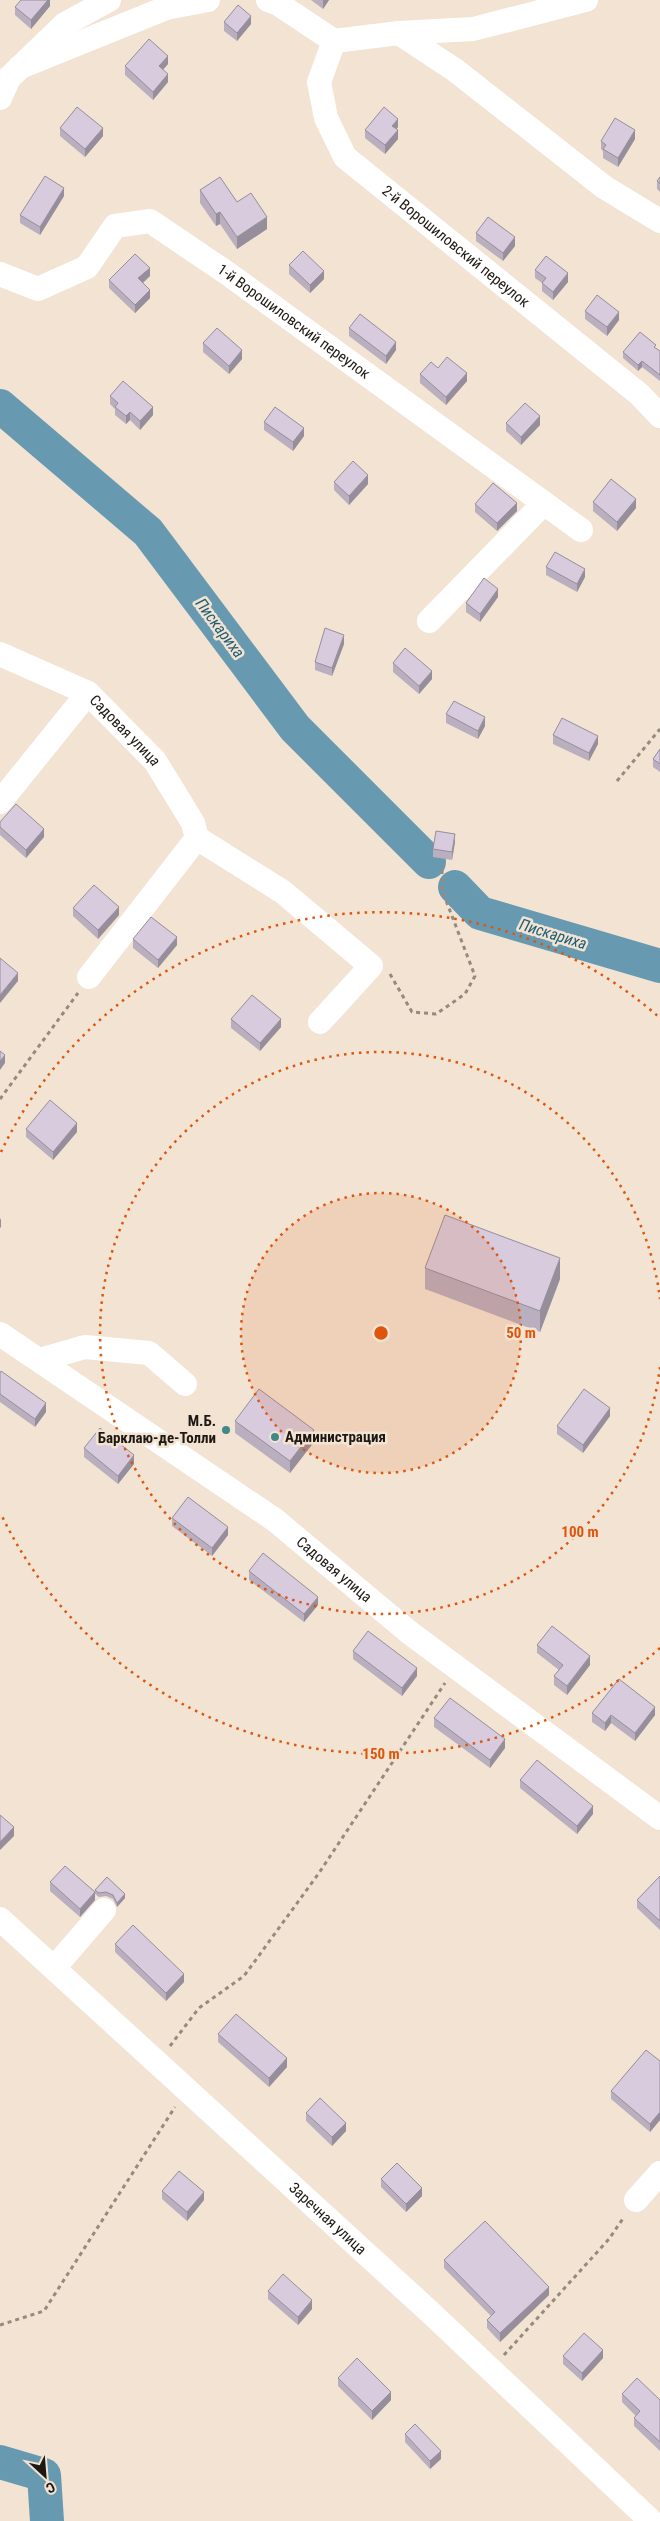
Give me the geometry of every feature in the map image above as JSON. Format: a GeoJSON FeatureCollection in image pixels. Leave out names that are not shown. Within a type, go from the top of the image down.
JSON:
{"type":"FeatureCollection","features":[{"type":"Feature","properties":{"kind":"street"},"geometry":{"type":"LineString","coordinates":[[0,98],[10,78],[65,24],[109,0]]}},
{"type":"Feature","properties":{"kind":"street"},"geometry":{"type":"LineString","coordinates":[[20,68],[166,8],[208,0]]}},
{"type":"Feature","properties":{"kind":"street"},"geometry":{"type":"LineString","coordinates":[[268,0],[277,3],[334,41],[399,33],[473,29],[586,0]]}},
{"type":"Feature","properties":{"kind":"street"},"geometry":{"type":"LineString","coordinates":[[399,33],[455,70],[604,187],[660,221]]}},
{"type":"Feature","properties":{"kind":"street","name":"2-й Ворошиловский переулок"},"geometry":{"type":"LineString","coordinates":[[334,41],[320,82],[326,118],[345,157],[639,394],[660,416]]}},
{"type":"Feature","properties":{"kind":"street","name":"1-й Ворошиловский переулок"},"geometry":{"type":"LineString","coordinates":[[0,274],[38,289],[87,267],[115,226],[150,221],[227,273],[581,530]]}},
{"type":"Feature","properties":{"kind":"street"},"geometry":{"type":"LineString","coordinates":[[429,620],[544,503]]}},
{"type":"Feature","properties":{"kind":"street"},"geometry":{"type":"LineString","coordinates":[[0,654],[88,693]]}},
{"type":"Feature","properties":{"kind":"street","name":"Садовая улица"},"geometry":{"type":"LineString","coordinates":[[0,802],[88,693],[154,761],[193,823],[197,838]]}},
{"type":"Feature","properties":{"kind":"street"},"geometry":{"type":"LineString","coordinates":[[90,977],[197,838],[283,892],[371,966],[320,1022]]}},
{"type":"Feature","properties":{"kind":"street","name":"Садовая улица"},"geometry":{"type":"LineString","coordinates":[[0,1334],[275,1520],[410,1633],[660,1818]]}},
{"type":"Feature","properties":{"kind":"street"},"geometry":{"type":"LineString","coordinates":[[39,1360],[85,1347],[149,1353],[185,1384]]}},
{"type":"Feature","properties":{"kind":"street"},"geometry":{"type":"LineString","coordinates":[[204,1453],[213,1478]]}},
{"type":"Feature","properties":{"kind":"street"},"geometry":{"type":"LineString","coordinates":[[54,1968],[104,1910]]}},
{"type":"Feature","properties":{"kind":"street","name":"Заречная улица"},"geometry":{"type":"LineString","coordinates":[[0,1919],[491,2370],[651,2521]]}},
{"type":"Feature","properties":{"kind":"street"},"geometry":{"type":"LineString","coordinates":[[636,2200],[660,2173]]}},
{"type":"Feature","properties":{"kind":"path"},"geometry":{"type":"LineString","coordinates":[[617,781],[660,730]]}},
{"type":"Feature","properties":{"kind":"path"},"geometry":{"type":"LineString","coordinates":[[371,966],[389,973],[404,995],[412,1012],[436,1014],[465,994],[475,976],[442,890],[442,865]]}},
{"type":"Feature","properties":{"kind":"path"},"geometry":{"type":"LineString","coordinates":[[0,1099],[90,977]]}},
{"type":"Feature","properties":{"kind":"path"},"geometry":{"type":"LineString","coordinates":[[157,2062],[199,2008],[244,1976],[319,1873],[456,1666]]}},
{"type":"Feature","properties":{"kind":"path"},"geometry":{"type":"LineString","coordinates":[[0,2325],[44,2311],[187,2090]]}},
{"type":"Feature","properties":{"kind":"path"},"geometry":{"type":"LineString","coordinates":[[491,2370],[609,2239],[636,2200]]}},
{"type":"Feature","properties":{"kind":"building"},"geometry":{"type":"Polygon","coordinates":[[[21,0],[48,0],[31,20],[15,7],[21,0]]]}},
{"type":"Feature","properties":{"kind":"building"},"geometry":{"type":"Polygon","coordinates":[[[238,5],[251,16],[237,33],[224,22],[238,5]]]}},
{"type":"Feature","properties":{"kind":"building"},"geometry":{"type":"Polygon","coordinates":[[[149,39],[168,56],[159,66],[168,74],[153,92],[125,66],[149,39]]]}},
{"type":"Feature","properties":{"kind":"building"},"geometry":{"type":"Polygon","coordinates":[[[77,107],[103,128],[85,149],[60,128],[77,107]]]}},
{"type":"Feature","properties":{"kind":"building"},"geometry":{"type":"Polygon","coordinates":[[[384,107],[398,119],[392,126],[398,130],[385,145],[365,130],[384,107]]]}},
{"type":"Feature","properties":{"kind":"building"},"geometry":{"type":"Polygon","coordinates":[[[615,118],[635,130],[618,158],[603,149],[606,145],[601,141],[615,118]]]}},
{"type":"Feature","properties":{"kind":"building"},"geometry":{"type":"Polygon","coordinates":[[[45,176],[64,188],[40,227],[20,215],[45,176]]]}},
{"type":"Feature","properties":{"kind":"building"},"geometry":{"type":"Polygon","coordinates":[[[220,177],[237,202],[251,193],[267,217],[237,237],[220,212],[216,214],[200,190],[220,177]]]}},
{"type":"Feature","properties":{"kind":"building"},"geometry":{"type":"Polygon","coordinates":[[[488,217],[515,237],[503,253],[476,233],[488,217]]]}},
{"type":"Feature","properties":{"kind":"building"},"geometry":{"type":"Polygon","coordinates":[[[303,251],[324,271],[310,285],[289,265],[303,251]]]}},
{"type":"Feature","properties":{"kind":"building"},"geometry":{"type":"Polygon","coordinates":[[[135,254],[150,268],[138,278],[150,290],[135,305],[109,280],[135,254]]]}},
{"type":"Feature","properties":{"kind":"building"},"geometry":{"type":"Polygon","coordinates":[[[546,256],[568,273],[553,292],[542,283],[546,278],[535,270],[546,256]]]}},
{"type":"Feature","properties":{"kind":"building"},"geometry":{"type":"Polygon","coordinates":[[[597,295],[619,312],[607,327],[585,311],[597,295]]]}},
{"type":"Feature","properties":{"kind":"building"},"geometry":{"type":"Polygon","coordinates":[[[360,314],[396,342],[386,356],[349,328],[360,314]]]}},
{"type":"Feature","properties":{"kind":"building"},"geometry":{"type":"Polygon","coordinates":[[[217,328],[242,350],[229,366],[203,343],[217,328]]]}},
{"type":"Feature","properties":{"kind":"building"},"geometry":{"type":"Polygon","coordinates":[[[640,332],[656,345],[654,347],[660,351],[660,375],[642,361],[638,365],[623,352],[640,332]]]}},
{"type":"Feature","properties":{"kind":"building"},"geometry":{"type":"Polygon","coordinates":[[[447,357],[467,373],[446,397],[420,374],[431,362],[438,368],[447,357]]]}},
{"type":"Feature","properties":{"kind":"building"},"geometry":{"type":"Polygon","coordinates":[[[123,381],[153,407],[140,421],[130,412],[126,416],[115,407],[118,403],[110,396],[123,381]]]}},
{"type":"Feature","properties":{"kind":"building"},"geometry":{"type":"Polygon","coordinates":[[[525,403],[540,416],[521,437],[506,423],[525,403]]]}},
{"type":"Feature","properties":{"kind":"building"},"geometry":{"type":"Polygon","coordinates":[[[275,407],[304,428],[293,442],[264,422],[275,407]]]}},
{"type":"Feature","properties":{"kind":"building"},"geometry":{"type":"Polygon","coordinates":[[[353,461],[368,475],[349,496],[334,482],[353,461]]]}},
{"type":"Feature","properties":{"kind":"building"},"geometry":{"type":"Polygon","coordinates":[[[611,479],[636,499],[617,522],[593,502],[611,479]]]}},
{"type":"Feature","properties":{"kind":"building"},"geometry":{"type":"Polygon","coordinates":[[[493,483],[517,503],[497,523],[475,504],[493,483]]]}},
{"type":"Feature","properties":{"kind":"building"},"geometry":{"type":"Polygon","coordinates":[[[555,552],[585,569],[577,584],[546,567],[555,552]]]}},
{"type":"Feature","properties":{"kind":"building"},"geometry":{"type":"Polygon","coordinates":[[[484,578],[498,589],[480,614],[466,603],[484,578]]]}},
{"type":"Feature","properties":{"kind":"building"},"geometry":{"type":"Polygon","coordinates":[[[325,628],[344,635],[332,668],[315,662],[325,628]]]}},
{"type":"Feature","properties":{"kind":"building"},"geometry":{"type":"Polygon","coordinates":[[[405,648],[432,671],[419,686],[393,663],[405,648]]]}},
{"type":"Feature","properties":{"kind":"building"},"geometry":{"type":"Polygon","coordinates":[[[454,701],[485,717],[478,731],[446,714],[454,701]]]}},
{"type":"Feature","properties":{"kind":"building"},"geometry":{"type":"Polygon","coordinates":[[[562,718],[598,736],[589,753],[553,735],[562,718]]]}},
{"type":"Feature","properties":{"kind":"building"},"geometry":{"type":"Polygon","coordinates":[[[660,749],[660,764],[653,759],[660,749]]]}},
{"type":"Feature","properties":{"kind":"building"},"geometry":{"type":"Polygon","coordinates":[[[16,804],[44,829],[26,850],[0,827],[0,822],[16,804]]]}},
{"type":"Feature","properties":{"kind":"building"},"geometry":{"type":"Polygon","coordinates":[[[436,831],[455,834],[452,852],[433,849],[436,831]]]}},
{"type":"Feature","properties":{"kind":"building"},"geometry":{"type":"Polygon","coordinates":[[[94,885],[119,907],[98,930],[73,908],[94,885]]]}},
{"type":"Feature","properties":{"kind":"building"},"geometry":{"type":"Polygon","coordinates":[[[151,917],[177,937],[158,960],[133,939],[151,917]]]}},
{"type":"Feature","properties":{"kind":"building"},"geometry":{"type":"Polygon","coordinates":[[[0,958],[18,973],[0,995],[0,958]]]}},
{"type":"Feature","properties":{"kind":"building"},"geometry":{"type":"Polygon","coordinates":[[[252,995],[281,1019],[260,1043],[231,1019],[252,995]]]}},
{"type":"Feature","properties":{"kind":"building"},"geometry":{"type":"Polygon","coordinates":[[[0,1051],[5,1055],[0,1061],[0,1051]]]}},
{"type":"Feature","properties":{"kind":"building"},"geometry":{"type":"Polygon","coordinates":[[[50,1100],[77,1123],[53,1152],[26,1129],[50,1100]]]}},
{"type":"Feature","properties":{"kind":"building"},"geometry":{"type":"Polygon","coordinates":[[[445,1215],[560,1258],[540,1311],[425,1268],[445,1215]]]}},
{"type":"Feature","properties":{"kind":"building"},"geometry":{"type":"Polygon","coordinates":[[[1,1371],[46,1403],[35,1419],[0,1394],[1,1371]]]}},
{"type":"Feature","properties":{"kind":"building","name":"Администрация"},"geometry":{"type":"Polygon","coordinates":[[[259,1389],[314,1430],[290,1461],[235,1421],[259,1389]]]}},
{"type":"Feature","properties":{"kind":"building"},"geometry":{"type":"Polygon","coordinates":[[[584,1389],[610,1408],[583,1445],[557,1426],[584,1389]]]}},
{"type":"Feature","properties":{"kind":"building"},"geometry":{"type":"Polygon","coordinates":[[[100,1428],[134,1455],[118,1476],[84,1448],[100,1428]]]}},
{"type":"Feature","properties":{"kind":"building"},"geometry":{"type":"Polygon","coordinates":[[[188,1497],[228,1527],[212,1548],[172,1518],[188,1497]]]}},
{"type":"Feature","properties":{"kind":"building"},"geometry":{"type":"Polygon","coordinates":[[[263,1553],[318,1597],[304,1614],[249,1571],[263,1553]]]}},
{"type":"Feature","properties":{"kind":"building"},"geometry":{"type":"Polygon","coordinates":[[[552,1626],[590,1656],[567,1686],[554,1676],[563,1665],[537,1645],[552,1626]]]}},
{"type":"Feature","properties":{"kind":"building"},"geometry":{"type":"Polygon","coordinates":[[[368,1631],[417,1668],[402,1688],[353,1651],[368,1631]]]}},
{"type":"Feature","properties":{"kind":"building"},"geometry":{"type":"Polygon","coordinates":[[[619,1679],[655,1707],[635,1733],[611,1715],[605,1723],[592,1713],[619,1679]]]}},
{"type":"Feature","properties":{"kind":"building"},"geometry":{"type":"Polygon","coordinates":[[[450,1698],[505,1739],[490,1760],[434,1718],[450,1698]]]}},
{"type":"Feature","properties":{"kind":"building"},"geometry":{"type":"Polygon","coordinates":[[[537,1760],[593,1806],[577,1826],[520,1780],[537,1760]]]}},
{"type":"Feature","properties":{"kind":"building"},"geometry":{"type":"Polygon","coordinates":[[[0,1815],[14,1827],[0,1842],[0,1815]]]}},
{"type":"Feature","properties":{"kind":"building"},"geometry":{"type":"Polygon","coordinates":[[[65,1866],[95,1892],[80,1909],[50,1882],[65,1866]]]}},
{"type":"Feature","properties":{"kind":"building"},"geometry":{"type":"Polygon","coordinates":[[[660,1876],[660,1921],[637,1900],[660,1876]]]}},
{"type":"Feature","properties":{"kind":"building"},"geometry":{"type":"Polygon","coordinates":[[[107,1877],[125,1894],[117,1903],[113,1895],[106,1892],[99,1893],[95,1890],[107,1877]]]}},
{"type":"Feature","properties":{"kind":"building"},"geometry":{"type":"Polygon","coordinates":[[[133,1925],[184,1974],[166,1993],[115,1944],[133,1925]]]}},
{"type":"Feature","properties":{"kind":"building"},"geometry":{"type":"Polygon","coordinates":[[[236,2014],[287,2058],[269,2078],[218,2034],[236,2014]]]}},
{"type":"Feature","properties":{"kind":"building"},"geometry":{"type":"Polygon","coordinates":[[[646,2050],[660,2061],[660,2112],[650,2124],[611,2091],[646,2050]]]}},
{"type":"Feature","properties":{"kind":"building"},"geometry":{"type":"Polygon","coordinates":[[[320,2098],[346,2123],[332,2137],[306,2113],[320,2098]]]}},
{"type":"Feature","properties":{"kind":"building"},"geometry":{"type":"Polygon","coordinates":[[[397,2163],[422,2188],[406,2204],[381,2179],[397,2163]]]}},
{"type":"Feature","properties":{"kind":"building"},"geometry":{"type":"Polygon","coordinates":[[[179,2171],[204,2192],[187,2212],[162,2191],[179,2171]]]}},
{"type":"Feature","properties":{"kind":"building"},"geometry":{"type":"Polygon","coordinates":[[[485,2221],[549,2287],[500,2333],[487,2320],[495,2312],[444,2260],[485,2221]]]}},
{"type":"Feature","properties":{"kind":"building"},"geometry":{"type":"Polygon","coordinates":[[[283,2274],[312,2300],[298,2317],[268,2291],[283,2274]]]}},
{"type":"Feature","properties":{"kind":"building"},"geometry":{"type":"Polygon","coordinates":[[[584,2333],[603,2350],[582,2373],[563,2356],[584,2333]]]}},
{"type":"Feature","properties":{"kind":"building"},"geometry":{"type":"Polygon","coordinates":[[[357,2358],[391,2392],[372,2411],[338,2378],[357,2358]]]}},
{"type":"Feature","properties":{"kind":"building"},"geometry":{"type":"Polygon","coordinates":[[[637,2378],[660,2400],[660,2442],[634,2418],[640,2411],[622,2394],[637,2378]]]}},
{"type":"Feature","properties":{"kind":"building"},"geometry":{"type":"Polygon","coordinates":[[[415,2424],[441,2451],[430,2461],[405,2434],[415,2424]]]}},
{"type":"Feature","properties":{"kind":"waterway","name":"Пискариха"},"geometry":{"type":"LineString","coordinates":[[0,406],[148,532],[295,728],[429,862]]}},
{"type":"Feature","properties":{"kind":"waterway","name":"Пискариха"},"geometry":{"type":"LineString","coordinates":[[455,887],[480,913],[660,966]]}},
{"type":"Feature","properties":{"kind":"waterway"},"geometry":{"type":"LineString","coordinates":[[0,2462],[44,2475],[47,2521]]}},
{"type":"Feature","properties":{"kind":"place","name":"М.Б. Барклаю-де-Толли"},"geometry":{"type":"Point","coordinates":[226,1430]}},
{"type":"Feature","properties":{"kind":"place","name":"Администрация"},"geometry":{"type":"Point","coordinates":[275,1437]}}]}
